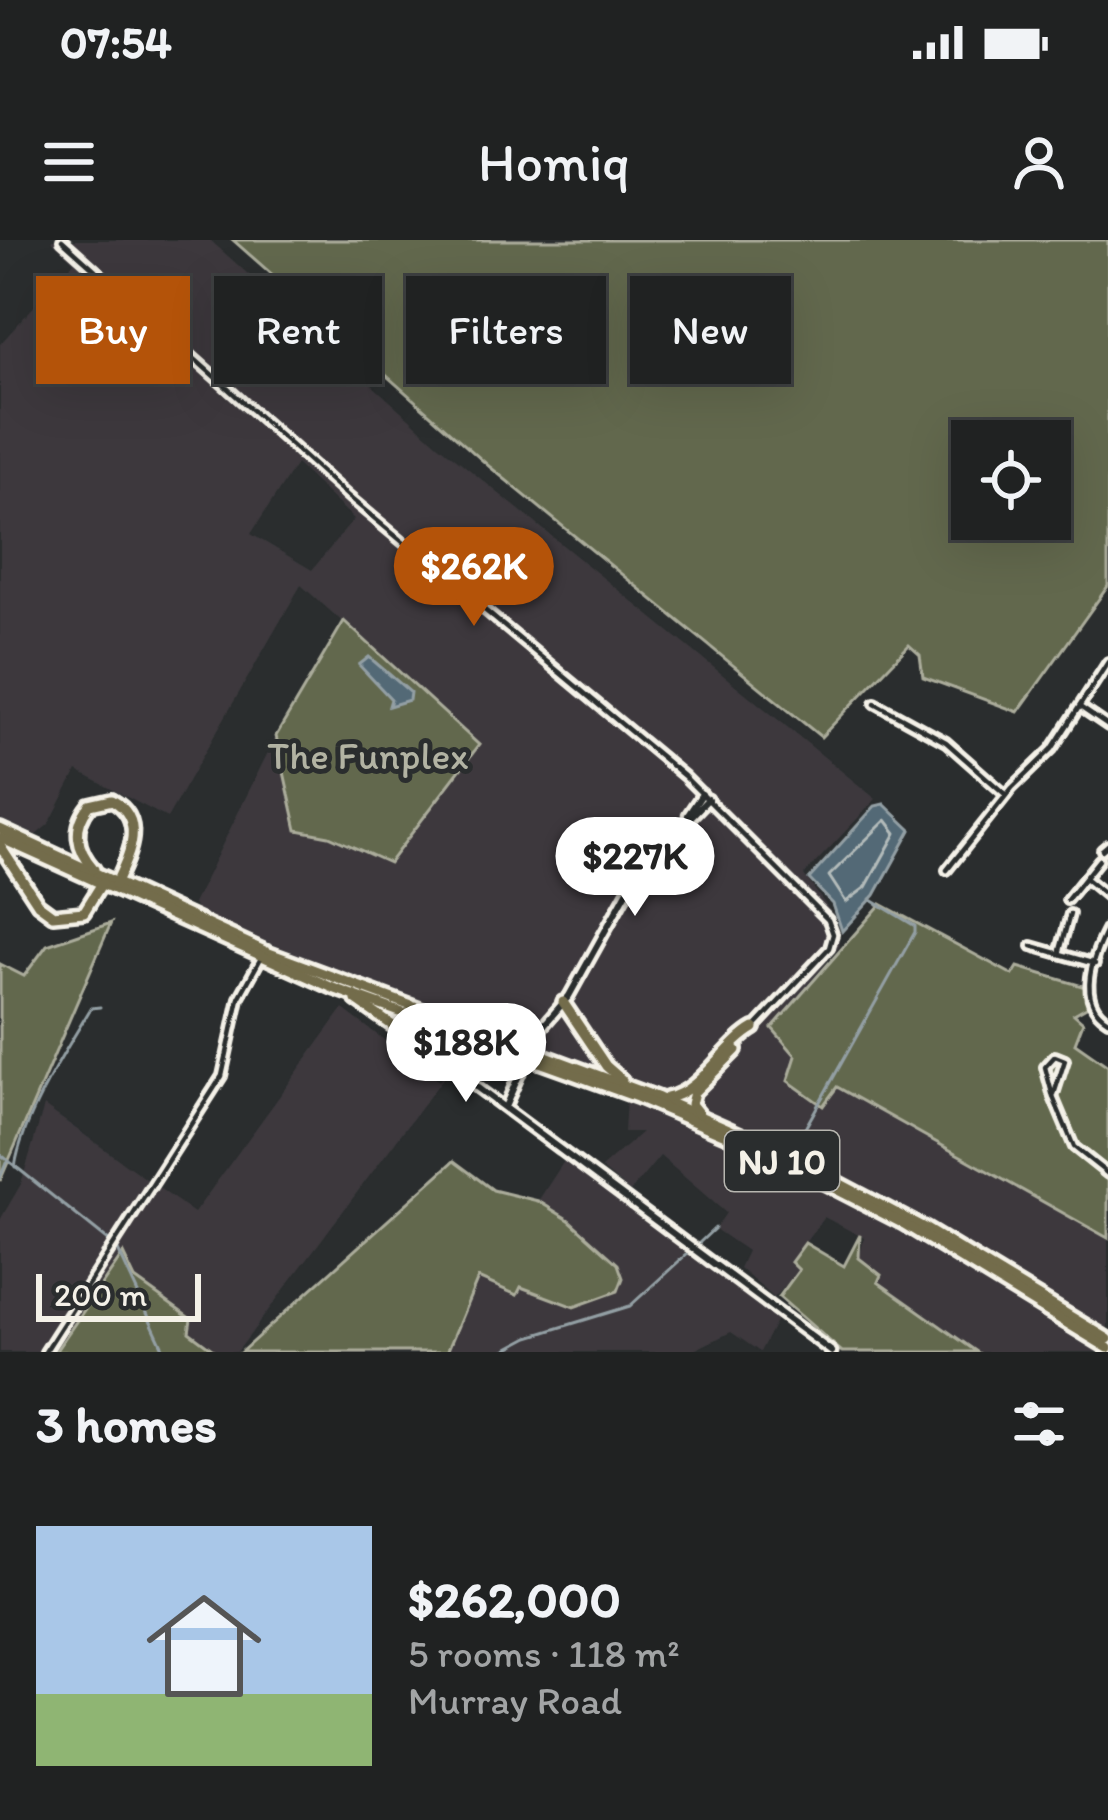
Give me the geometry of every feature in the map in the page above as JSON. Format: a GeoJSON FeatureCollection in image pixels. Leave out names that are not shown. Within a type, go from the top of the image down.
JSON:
{"type":"FeatureCollection","features":[{"type":"Feature","properties":{"kind":"main road"},"geometry":{"type":"LineString","coordinates":[[0,837],[38,904],[53,915],[84,912],[101,880],[81,851],[78,829],[89,805],[112,800],[126,810],[133,831],[115,887]]}},
{"type":"Feature","properties":{"kind":"main road","name":"NJ 10"},"geometry":{"type":"LineString","coordinates":[[0,837],[341,991],[637,1089],[698,1114],[881,1203],[1108,1344]]}},
{"type":"Feature","properties":{"kind":"main road","name":"NJ 10"},"geometry":{"type":"LineString","coordinates":[[115,887],[337,981],[637,1097],[786,1163],[904,1224],[1108,1344]]}},
{"type":"Feature","properties":{"kind":"main road"},"geometry":{"type":"LineString","coordinates":[[341,991],[416,1042]]}},
{"type":"Feature","properties":{"kind":"main road"},"geometry":{"type":"LineString","coordinates":[[563,1002],[610,1072],[637,1089]]}},
{"type":"Feature","properties":{"kind":"main road"},"geometry":{"type":"LineString","coordinates":[[659,1098],[684,1093],[718,1055],[754,1028]]}},
{"type":"Feature","properties":{"kind":"main road"},"geometry":{"type":"LineString","coordinates":[[698,1114],[691,1104],[694,1092],[754,1028]]}},
{"type":"Feature","properties":{"kind":"street"},"geometry":{"type":"LineString","coordinates":[[62,240],[350,498],[705,796],[832,930],[829,949],[754,1028]]}},
{"type":"Feature","properties":{"kind":"street"},"geometry":{"type":"LineString","coordinates":[[947,870],[1006,795],[1052,749],[1108,662]]}},
{"type":"Feature","properties":{"kind":"street"},"geometry":{"type":"LineString","coordinates":[[875,703],[946,742],[1006,795]]}},
{"type":"Feature","properties":{"kind":"street"},"geometry":{"type":"LineString","coordinates":[[1080,707],[1108,726]]}},
{"type":"Feature","properties":{"kind":"street"},"geometry":{"type":"LineString","coordinates":[[505,1108],[529,1054],[638,872],[705,796]]}},
{"type":"Feature","properties":{"kind":"street"},"geometry":{"type":"LineString","coordinates":[[1067,899],[1099,860]]}},
{"type":"Feature","properties":{"kind":"street"},"geometry":{"type":"LineString","coordinates":[[1084,878],[1108,897]]}},
{"type":"Feature","properties":{"kind":"street"},"geometry":{"type":"LineString","coordinates":[[1059,954],[1070,914]]}},
{"type":"Feature","properties":{"kind":"street"},"geometry":{"type":"LineString","coordinates":[[1108,927],[1089,999],[1108,1020]]}},
{"type":"Feature","properties":{"kind":"street"},"geometry":{"type":"LineString","coordinates":[[1032,946],[1095,964]]}},
{"type":"Feature","properties":{"kind":"street"},"geometry":{"type":"LineString","coordinates":[[45,1352],[222,1076],[239,998],[261,958]]}},
{"type":"Feature","properties":{"kind":"street"},"geometry":{"type":"LineString","coordinates":[[416,1042],[832,1352]]}},
{"type":"Feature","properties":{"kind":"street"},"geometry":{"type":"LineString","coordinates":[[1053,1097],[1066,1068],[1065,1060],[1055,1056],[1046,1067],[1053,1097],[1074,1147],[1108,1174]]}},
{"type":"Feature","properties":{"kind":"shaded area"},"geometry":{"type":"Polygon","coordinates":[[[51,240],[210,240],[250,276],[214,276],[214,384],[371,384],[438,444],[876,799],[804,875],[833,915],[840,946],[772,1028],[837,1086],[1108,1238],[1108,1333],[829,1168],[738,1124],[545,1047],[409,1002],[197,912],[193,904],[276,736],[297,830],[329,836],[389,863],[455,722],[301,585],[167,818],[77,771],[49,824],[36,835],[0,819],[0,344],[36,304],[36,384],[190,384],[190,276],[61,276],[74,262],[51,240]],[[296,464],[251,534],[312,570],[354,519],[296,464]]]}},
{"type":"Feature","properties":{"kind":"shaded area"},"geometry":{"type":"Polygon","coordinates":[[[343,1009],[439,1081],[447,1073],[237,1352],[216,1352],[189,1332],[191,1318],[135,1279],[123,1255],[55,1352],[0,1352],[0,1220],[21,1184],[44,1106],[194,1213],[343,1009]]]}},
{"type":"Feature","properties":{"kind":"shaded area"},"geometry":{"type":"Polygon","coordinates":[[[626,1098],[732,1143],[890,1222],[1108,1352],[978,1352],[878,1281],[880,1275],[859,1258],[864,1238],[824,1217],[791,1262],[800,1269],[774,1298],[739,1268],[747,1251],[715,1229],[726,1213],[660,1156],[630,1192],[601,1168],[642,1132],[624,1132],[626,1098]]]}},
{"type":"Feature","properties":{"kind":"shaded area"},"geometry":{"type":"Polygon","coordinates":[[[566,1158],[777,1319],[760,1352],[731,1332],[690,1352],[241,1352],[454,1161],[493,1190],[538,1201],[566,1158]]]}},
{"type":"Feature","properties":{"kind":"green space"},"geometry":{"type":"Polygon","coordinates":[[[233,240],[1108,240],[1108,586],[1018,712],[923,677],[920,655],[909,645],[821,737],[490,467],[382,372],[382,276],[274,276],[233,240]]]}},
{"type":"Feature","properties":{"kind":"green space","name":"The Funplex"},"geometry":{"type":"Polygon","coordinates":[[[344,621],[479,745],[389,863],[329,836],[297,830],[276,736],[344,621]]]}},
{"type":"Feature","properties":{"kind":"green space"},"geometry":{"type":"Polygon","coordinates":[[[881,904],[1013,975],[1018,967],[1089,988],[1090,1005],[1074,1014],[1083,1022],[1075,1043],[1108,1066],[1108,1238],[837,1087],[823,1106],[788,1081],[796,1056],[772,1028],[881,904]]]}},
{"type":"Feature","properties":{"kind":"green space"},"geometry":{"type":"Polygon","coordinates":[[[111,923],[0,1181],[0,964],[24,976],[47,945],[111,923]]]}},
{"type":"Feature","properties":{"kind":"green space"},"geometry":{"type":"Polygon","coordinates":[[[454,1161],[493,1190],[538,1201],[569,1220],[618,1264],[623,1278],[618,1291],[574,1307],[521,1287],[517,1295],[478,1278],[447,1352],[241,1352],[454,1161]]]}},
{"type":"Feature","properties":{"kind":"green space"},"geometry":{"type":"Polygon","coordinates":[[[860,1235],[859,1258],[881,1275],[878,1282],[977,1352],[842,1352],[779,1297],[799,1270],[791,1262],[805,1243],[844,1266],[860,1235]]]}},
{"type":"Feature","properties":{"kind":"green space"},"geometry":{"type":"Polygon","coordinates":[[[123,1254],[135,1279],[191,1319],[189,1332],[216,1352],[55,1352],[123,1254]]]}},
{"type":"Feature","properties":{"kind":"water"},"geometry":{"type":"Polygon","coordinates":[[[369,657],[410,692],[409,700],[389,706],[391,699],[359,665],[369,657]]]}},
{"type":"Feature","properties":{"kind":"water"},"geometry":{"type":"Polygon","coordinates":[[[884,804],[911,830],[875,895],[842,931],[833,904],[809,879],[875,806],[884,804]]]}},
{"type":"Feature","properties":{"kind":"waterway"},"geometry":{"type":"LineString","coordinates":[[804,1130],[915,932],[915,926],[870,899]]}},
{"type":"Feature","properties":{"kind":"waterway"},"geometry":{"type":"LineString","coordinates":[[15,1167],[26,1127],[46,1085],[91,1008],[100,1007]]}},
{"type":"Feature","properties":{"kind":"waterway"},"geometry":{"type":"LineString","coordinates":[[0,1154],[110,1242]]}},
{"type":"Feature","properties":{"kind":"waterway"},"geometry":{"type":"LineString","coordinates":[[0,1178],[6,1163]]}},
{"type":"Feature","properties":{"kind":"waterway"},"geometry":{"type":"LineString","coordinates":[[698,1244],[715,1228]]}},
{"type":"Feature","properties":{"kind":"waterway"},"geometry":{"type":"LineString","coordinates":[[117,1248],[165,1352]]}},
{"type":"Feature","properties":{"kind":"waterway"},"geometry":{"type":"LineString","coordinates":[[501,1352],[529,1337],[630,1306],[689,1252]]}}]}
